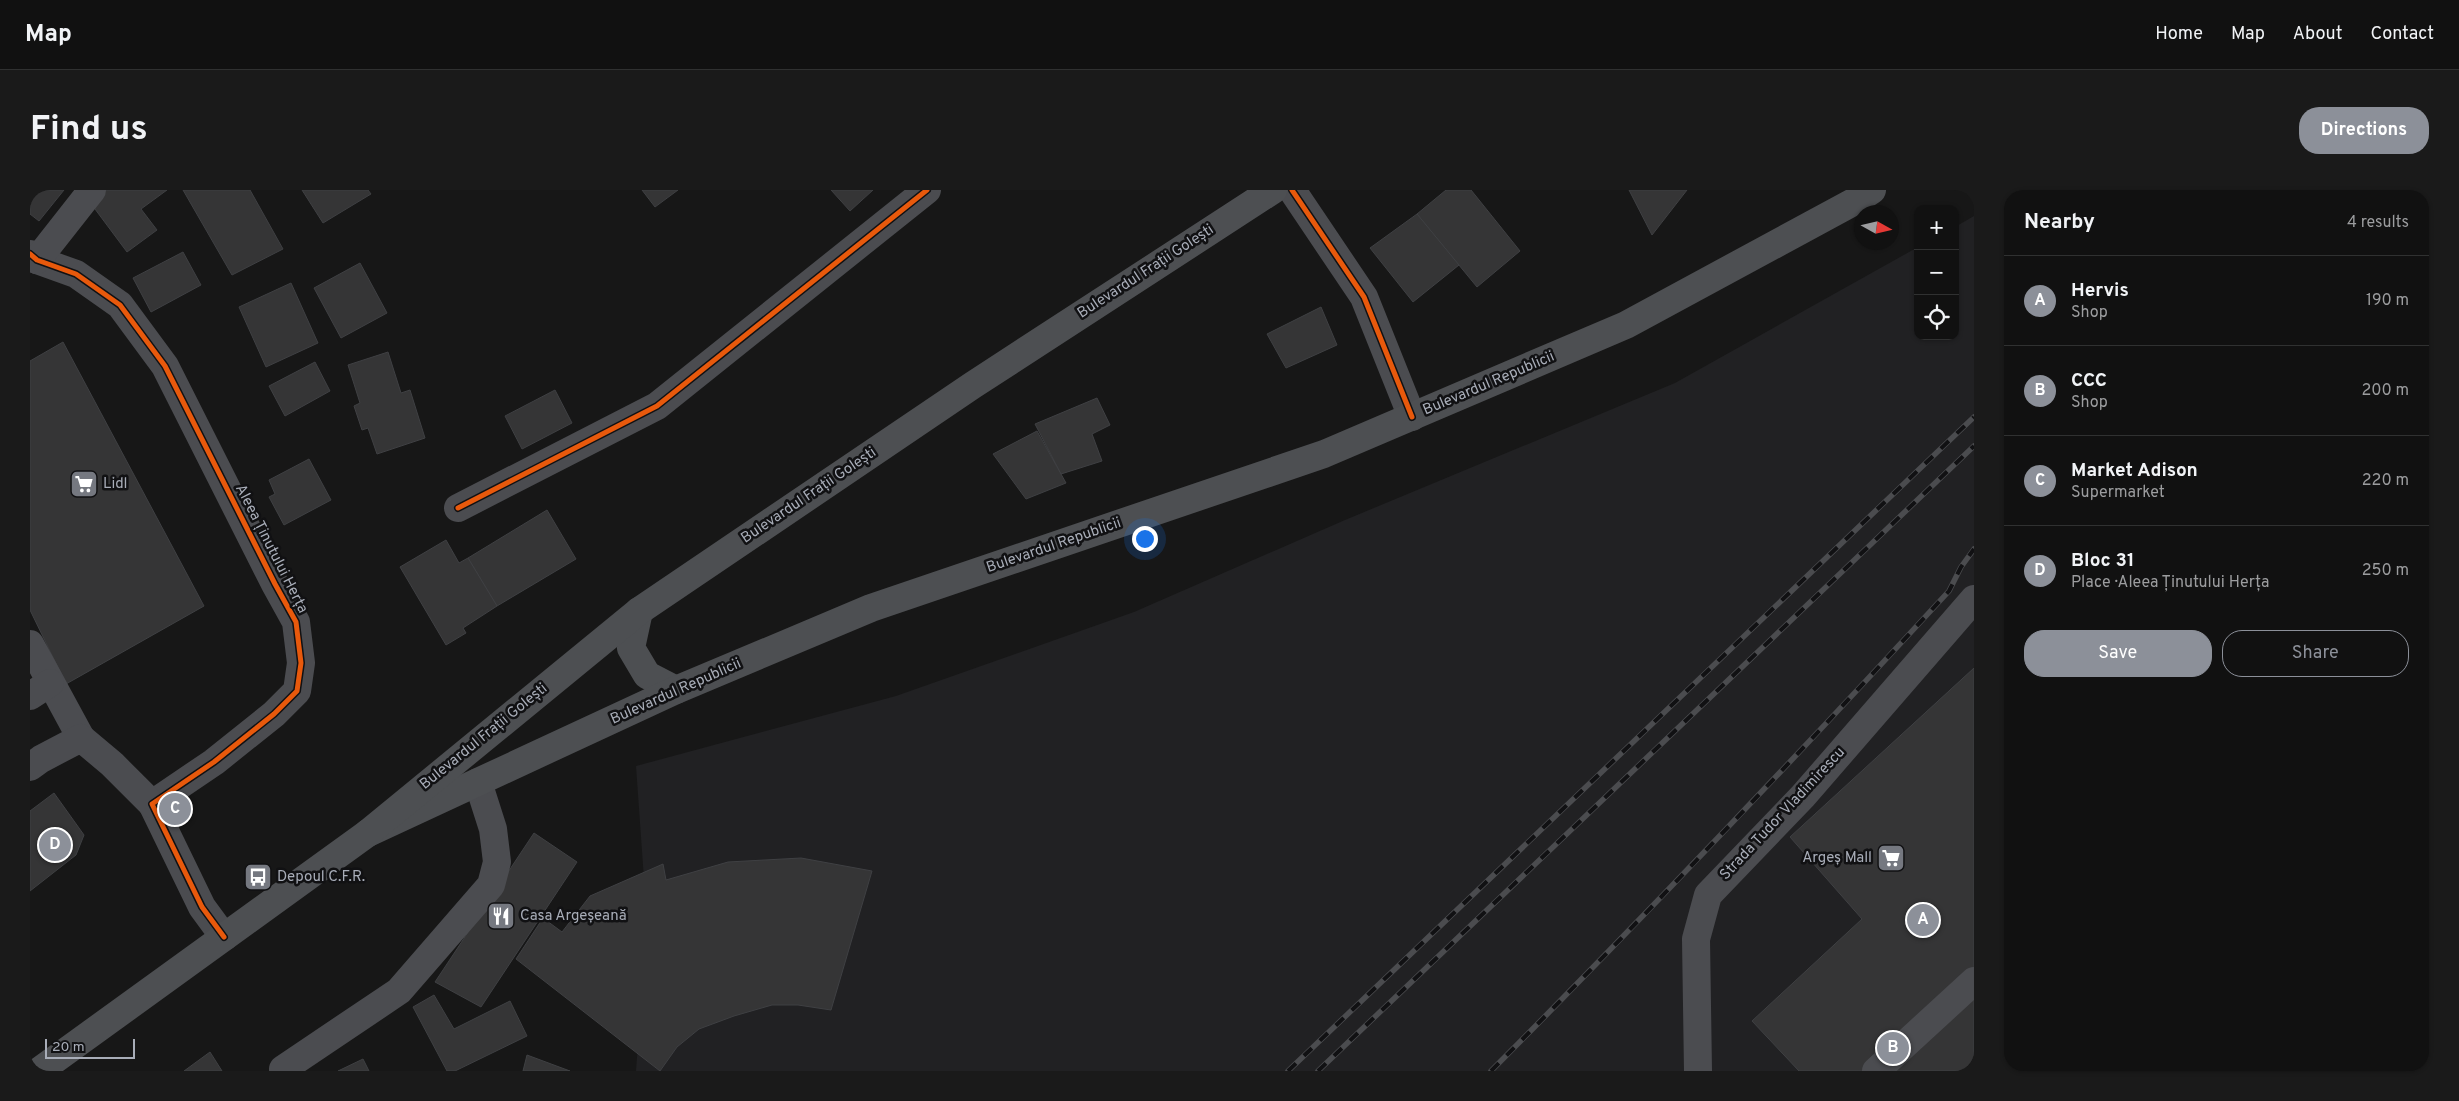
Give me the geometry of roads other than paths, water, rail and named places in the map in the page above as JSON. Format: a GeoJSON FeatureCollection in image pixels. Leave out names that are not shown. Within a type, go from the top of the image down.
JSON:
{"type":"FeatureCollection","features":[{"type":"Feature","properties":{"kind":"main road","name":"Bulevardul Frații Golești"},"geometry":{"type":"LineString","coordinates":[[368,833],[639,611],[973,384],[1273,190]]}},
{"type":"Feature","properties":{"kind":"main road","name":"Bulevardul Republicii"},"geometry":{"type":"LineString","coordinates":[[368,833],[676,690],[871,608],[1324,454],[1412,417],[1626,325],[1857,200],[1872,190]]}},
{"type":"Feature","properties":{"kind":"main road"},"geometry":{"type":"LineString","coordinates":[[639,611],[631,648],[646,675],[676,690]]}},
{"type":"Feature","properties":{"kind":"main road"},"geometry":{"type":"LineString","coordinates":[[39,1071],[368,833]]}},
{"type":"Feature","properties":{"kind":"street"},"geometry":{"type":"LineString","coordinates":[[34,257],[92,190]]}},
{"type":"Feature","properties":{"kind":"street"},"geometry":{"type":"LineString","coordinates":[[458,508],[657,406],[927,190]]}},
{"type":"Feature","properties":{"kind":"street"},"geometry":{"type":"LineString","coordinates":[[1292,190],[1364,297],[1412,417]]}},
{"type":"Feature","properties":{"kind":"street","name":"Aleea Ținutului Herța"},"geometry":{"type":"LineString","coordinates":[[34,257],[76,274],[120,305],[165,366],[296,622],[300,663],[297,691],[274,714],[214,762],[152,804]]}},
{"type":"Feature","properties":{"kind":"street","name":"Strada Tudor Vladimirescu"},"geometry":{"type":"LineString","coordinates":[[1698,1071],[1696,940],[1708,895],[1803,796],[1974,599]]}},
{"type":"Feature","properties":{"kind":"street"},"geometry":{"type":"LineString","coordinates":[[30,644],[40,690],[81,738],[112,764],[152,804],[202,907],[224,937]]}},
{"type":"Feature","properties":{"kind":"street"},"geometry":{"type":"LineString","coordinates":[[30,767],[41,759],[81,738]]}},
{"type":"Feature","properties":{"kind":"street"},"geometry":{"type":"LineString","coordinates":[[282,1069],[399,991],[490,885],[497,862],[493,829],[478,782]]}},
{"type":"Feature","properties":{"kind":"street"},"geometry":{"type":"LineString","coordinates":[[1876,1071],[1974,981]]}},
{"type":"Feature","properties":{"kind":"railway"},"geometry":{"type":"LineString","coordinates":[[1288,1071],[1974,417]]}},
{"type":"Feature","properties":{"kind":"railway"},"geometry":{"type":"LineString","coordinates":[[1318,1071],[1974,446]]}},
{"type":"Feature","properties":{"kind":"railway"},"geometry":{"type":"LineString","coordinates":[[1491,1071],[1665,893],[1893,652],[1949,591],[1961,567],[1974,549]]}},
{"type":"Feature","properties":{"kind":"place","name":"Lidl"},"geometry":{"type":"Point","coordinates":[84,484]}},
{"type":"Feature","properties":{"kind":"place","name":"Market Adison"},"geometry":{"type":"Point","coordinates":[175,809]}},
{"type":"Feature","properties":{"kind":"place","name":"Bloc 31"},"geometry":{"type":"Point","coordinates":[55,845]}},
{"type":"Feature","properties":{"kind":"place","name":"Argeș Mall"},"geometry":{"type":"Point","coordinates":[1891,858]}},
{"type":"Feature","properties":{"kind":"place","name":"Depoul C.F.R."},"geometry":{"type":"Point","coordinates":[258,877]}},
{"type":"Feature","properties":{"kind":"place","name":"Casa Argeșeană"},"geometry":{"type":"Point","coordinates":[501,916]}},
{"type":"Feature","properties":{"kind":"place","name":"Hervis"},"geometry":{"type":"Point","coordinates":[1923,920]}},
{"type":"Feature","properties":{"kind":"place","name":"CCC"},"geometry":{"type":"Point","coordinates":[1893,1048]}}]}
